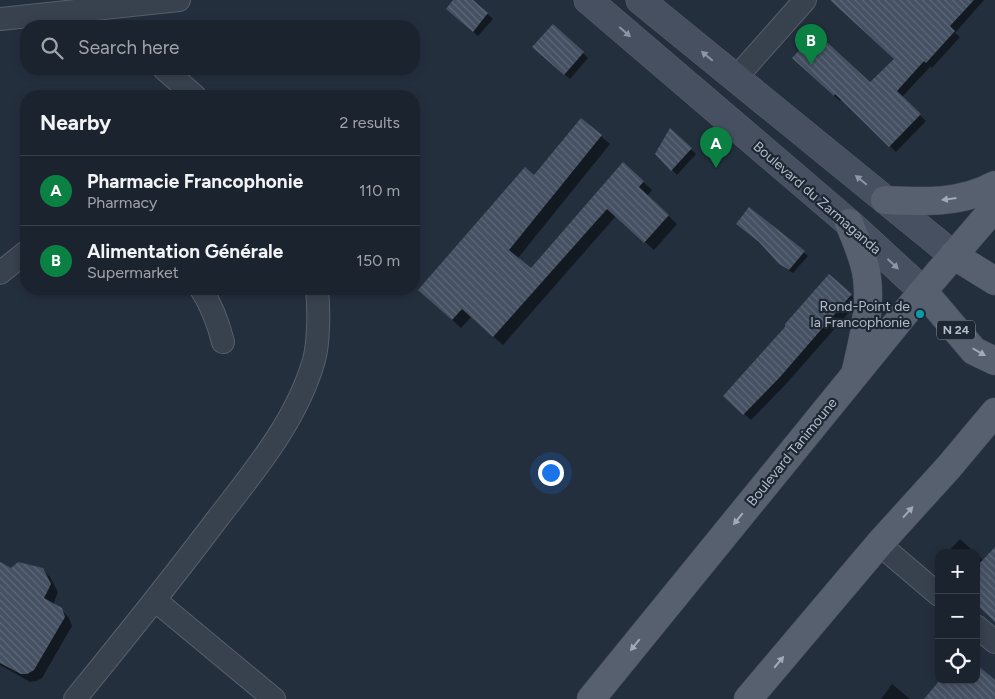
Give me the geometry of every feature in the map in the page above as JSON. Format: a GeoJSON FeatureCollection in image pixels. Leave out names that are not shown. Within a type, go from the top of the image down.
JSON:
{"type":"FeatureCollection","features":[{"type":"Feature","properties":{"kind":"main road","name":"Boulevard du Zarmaganda"},"geometry":{"type":"LineString","coordinates":[[588,0],[849,223],[923,291],[974,351],[995,361]]}},
{"type":"Feature","properties":{"kind":"main road"},"geometry":{"type":"LineString","coordinates":[[640,0],[953,255],[995,281]]}},
{"type":"Feature","properties":{"kind":"main road"},"geometry":{"type":"LineString","coordinates":[[885,200],[916,202],[961,198],[995,185]]}},
{"type":"Feature","properties":{"kind":"main road","name":"Boulevard Tanimoune"},"geometry":{"type":"LineString","coordinates":[[591,699],[923,291],[995,207]]}},
{"type":"Feature","properties":{"kind":"main road"},"geometry":{"type":"LineString","coordinates":[[849,223],[862,254],[867,277],[868,306],[856,373]]}},
{"type":"Feature","properties":{"kind":"main road"},"geometry":{"type":"LineString","coordinates":[[748,699],[879,544],[948,468],[995,412]]}},
{"type":"Feature","properties":{"kind":"main road"},"geometry":{"type":"LineString","coordinates":[[948,468],[995,443]]}},
{"type":"Feature","properties":{"kind":"street"},"geometry":{"type":"LineString","coordinates":[[0,19],[90,5],[179,0]]}},
{"type":"Feature","properties":{"kind":"street"},"geometry":{"type":"LineString","coordinates":[[735,79],[805,0]]}},
{"type":"Feature","properties":{"kind":"street"},"geometry":{"type":"LineString","coordinates":[[90,5],[108,20]]}},
{"type":"Feature","properties":{"kind":"street"},"geometry":{"type":"LineString","coordinates":[[171,75],[188,90]]}},
{"type":"Feature","properties":{"kind":"street"},"geometry":{"type":"LineString","coordinates":[[0,273],[20,257]]}},
{"type":"Feature","properties":{"kind":"street"},"geometry":{"type":"LineString","coordinates":[[205,295],[218,321],[223,342]]}},
{"type":"Feature","properties":{"kind":"street"},"geometry":{"type":"LineString","coordinates":[[75,699],[156,601],[265,456],[299,400],[315,359],[319,309],[318,295]]}},
{"type":"Feature","properties":{"kind":"street"},"geometry":{"type":"LineString","coordinates":[[879,544],[938,594]]}},
{"type":"Feature","properties":{"kind":"street"},"geometry":{"type":"LineString","coordinates":[[156,601],[274,699]]}},
{"type":"Feature","properties":{"kind":"street"},"geometry":{"type":"LineString","coordinates":[[980,629],[995,642]]}},
{"type":"Feature","properties":{"kind":"building"},"geometry":{"type":"Polygon","coordinates":[[[453,0],[473,0],[488,13],[473,32],[446,9],[453,0]]]}},
{"type":"Feature","properties":{"kind":"building"},"geometry":{"type":"Polygon","coordinates":[[[830,0],[974,0],[950,26],[955,31],[897,91],[921,114],[889,147],[835,94],[834,96],[792,58],[816,32],[870,82],[894,59],[830,0]]]}},
{"type":"Feature","properties":{"kind":"building"},"geometry":{"type":"Polygon","coordinates":[[[553,24],[584,52],[564,75],[532,47],[553,24]]]}},
{"type":"Feature","properties":{"kind":"building"},"geometry":{"type":"Polygon","coordinates":[[[581,118],[602,135],[509,250],[531,268],[623,162],[644,181],[639,187],[669,215],[644,243],[607,209],[493,337],[462,309],[452,320],[420,292],[420,288],[525,167],[534,175],[581,118]]]}},
{"type":"Feature","properties":{"kind":"building"},"geometry":{"type":"Polygon","coordinates":[[[670,128],[692,148],[671,171],[655,154],[670,128]]]}},
{"type":"Feature","properties":{"kind":"building"},"geometry":{"type":"Polygon","coordinates":[[[749,207],[805,251],[789,270],[779,264],[759,242],[736,224],[749,207]]]}},
{"type":"Feature","properties":{"kind":"building"},"geometry":{"type":"Polygon","coordinates":[[[829,274],[852,294],[780,377],[743,415],[723,396],[785,327],[785,324],[829,274]]]}},
{"type":"Feature","properties":{"kind":"building"},"geometry":{"type":"Polygon","coordinates":[[[995,547],[995,622],[980,608],[980,563],[995,547]]]}},
{"type":"Feature","properties":{"kind":"building"},"geometry":{"type":"Polygon","coordinates":[[[0,562],[11,568],[18,562],[43,568],[51,584],[44,598],[62,608],[65,617],[34,670],[27,674],[21,674],[0,663],[0,562]]]}},
{"type":"Feature","properties":{"kind":"building"},"geometry":{"type":"Polygon","coordinates":[[[980,667],[995,680],[995,699],[924,699],[937,684],[980,684],[980,667]]]}},
{"type":"Feature","properties":{"kind":"place","name":"Alimentation Générale"},"geometry":{"type":"Point","coordinates":[811,65]}},
{"type":"Feature","properties":{"kind":"place","name":"Pharmacie Francophonie"},"geometry":{"type":"Point","coordinates":[716,168]}},
{"type":"Feature","properties":{"kind":"place","name":"Rond-Point de la Francophonie"},"geometry":{"type":"Point","coordinates":[920,314]}}]}
